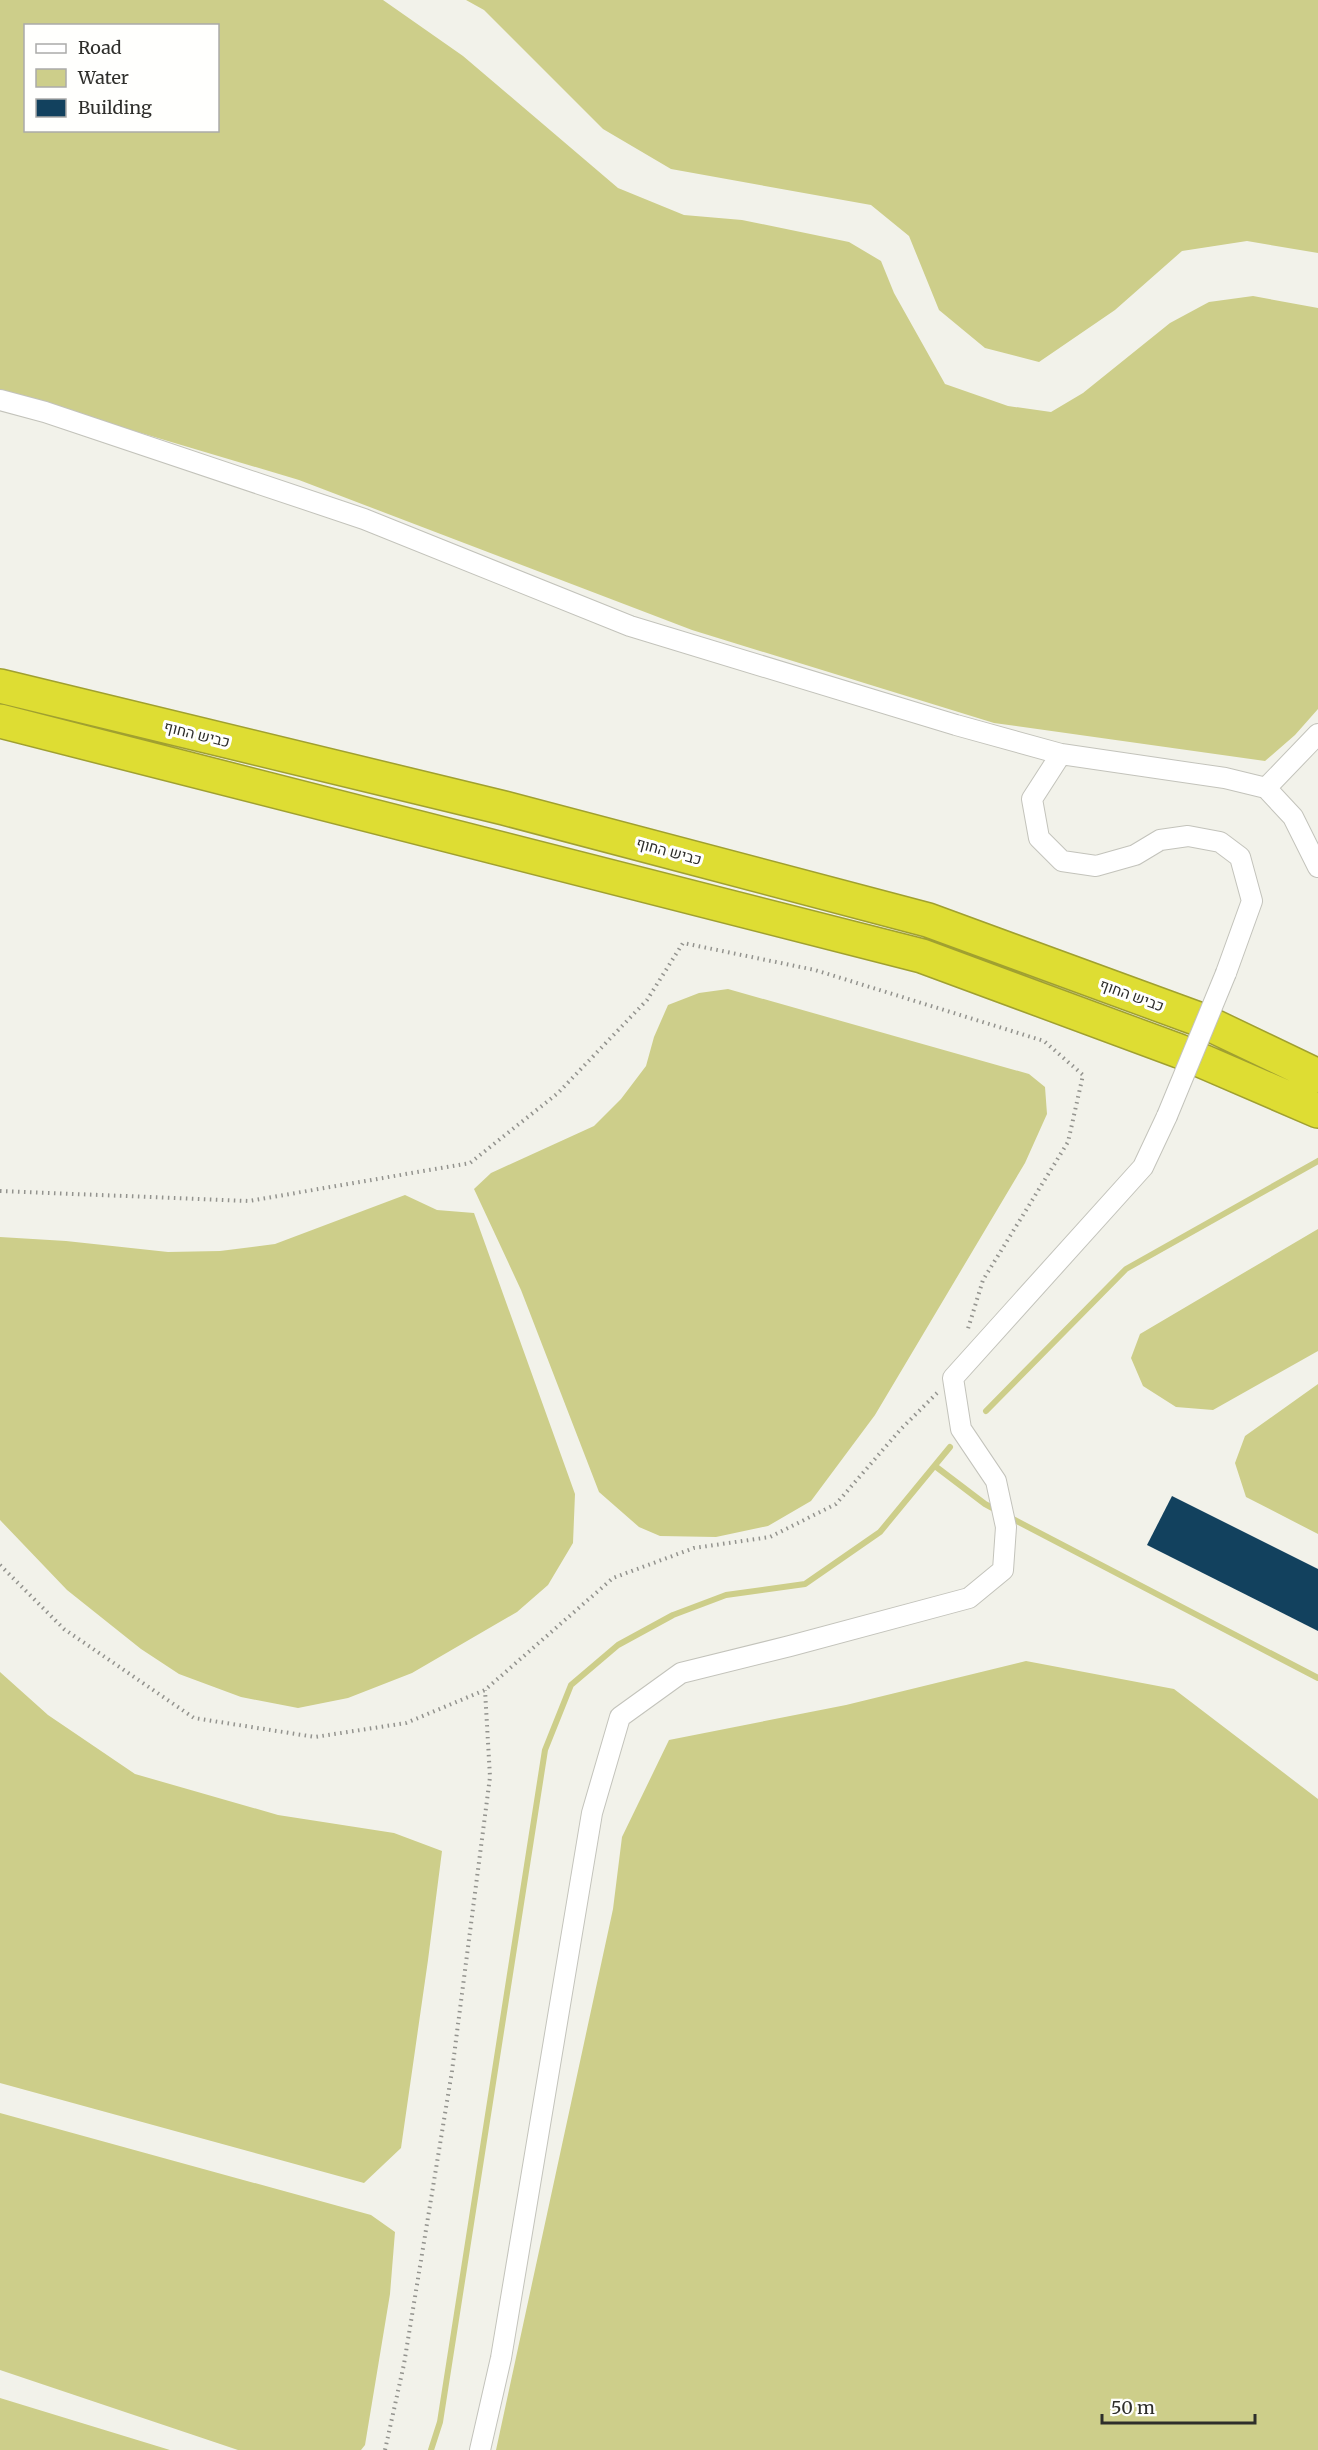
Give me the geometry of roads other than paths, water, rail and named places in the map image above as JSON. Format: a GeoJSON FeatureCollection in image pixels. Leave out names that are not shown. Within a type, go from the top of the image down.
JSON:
{"type":"FeatureCollection","features":[{"type":"Feature","properties":{"kind":"highway","name":"כביש החוף"},"geometry":{"type":"LineString","coordinates":[[0,686],[504,808],[928,920],[1201,1020],[1318,1076]]}},
{"type":"Feature","properties":{"kind":"highway"},"geometry":{"type":"LineString","coordinates":[[0,721],[922,956],[1179,1051],[1318,1111]]}},
{"type":"Feature","properties":{"kind":"street"},"geometry":{"type":"LineString","coordinates":[[0,400],[45,412],[364,519],[630,626],[944,722],[1061,754],[1225,778],[1266,788],[1293,817],[1318,867]]}},
{"type":"Feature","properties":{"kind":"street"},"geometry":{"type":"LineString","coordinates":[[1266,788],[1318,734]]}},
{"type":"Feature","properties":{"kind":"street"},"geometry":{"type":"LineString","coordinates":[[480,2450],[501,2358],[592,1813],[620,1717],[681,1672],[790,1646],[969,1598],[1003,1570],[1006,1527],[996,1481],[962,1429],[952,1378],[1143,1167],[1167,1116],[1226,973],[1252,901],[1240,857],[1220,842],[1188,836],[1160,840],[1135,855],[1096,866],[1062,861],[1039,838],[1032,799],[1061,754]]}},
{"type":"Feature","properties":{"kind":"water"},"geometry":{"type":"Polygon","coordinates":[[[0,0],[383,0],[463,56],[618,188],[684,215],[742,220],[849,242],[881,261],[894,293],[945,384],[1008,406],[1051,412],[1083,393],[1170,323],[1209,302],[1253,296],[1318,308],[1318,709],[1295,735],[1265,761],[994,723],[692,630],[299,480],[0,391],[0,0]]]}},
{"type":"Feature","properties":{"kind":"water"},"geometry":{"type":"Polygon","coordinates":[[[466,0],[1318,0],[1318,253],[1247,241],[1182,251],[1115,310],[1039,362],[985,348],[939,310],[909,236],[871,205],[671,169],[603,129],[484,10],[466,0]]]}},
{"type":"Feature","properties":{"kind":"water"},"geometry":{"type":"Polygon","coordinates":[[[728,989],[1029,1074],[1045,1087],[1047,1114],[1025,1163],[875,1415],[811,1501],[768,1526],[716,1537],[660,1536],[639,1527],[599,1492],[521,1290],[474,1189],[491,1173],[594,1126],[621,1099],[646,1066],[654,1037],[668,1005],[699,993],[728,989]]]}},
{"type":"Feature","properties":{"kind":"water"},"geometry":{"type":"Polygon","coordinates":[[[405,1195],[437,1210],[474,1213],[575,1494],[573,1543],[548,1585],[517,1612],[412,1673],[348,1698],[298,1708],[241,1697],[179,1674],[141,1649],[67,1590],[0,1520],[0,1237],[66,1241],[168,1252],[220,1251],[275,1244],[405,1195]]]}},
{"type":"Feature","properties":{"kind":"water"},"geometry":{"type":"Polygon","coordinates":[[[1318,1229],[1318,1351],[1213,1410],[1176,1407],[1143,1386],[1131,1358],[1140,1334],[1318,1229]]]}},
{"type":"Feature","properties":{"kind":"water"},"geometry":{"type":"Polygon","coordinates":[[[1318,1384],[1318,1534],[1246,1497],[1235,1463],[1245,1436],[1318,1384]]]}},
{"type":"Feature","properties":{"kind":"water"},"geometry":{"type":"Polygon","coordinates":[[[1026,1661],[1174,1689],[1318,1799],[1318,2450],[496,2450],[613,1909],[622,1837],[669,1740],[846,1705],[1026,1661]]]}},
{"type":"Feature","properties":{"kind":"water"},"geometry":{"type":"Polygon","coordinates":[[[0,1672],[48,1715],[135,1774],[278,1815],[394,1833],[442,1851],[401,2148],[364,2183],[0,2083],[0,1672]]]}},
{"type":"Feature","properties":{"kind":"water"},"geometry":{"type":"Polygon","coordinates":[[[0,2113],[371,2215],[395,2232],[390,2294],[365,2445],[361,2450],[238,2450],[0,2370],[0,2113]]]}},
{"type":"Feature","properties":{"kind":"water"},"geometry":{"type":"Polygon","coordinates":[[[0,2398],[170,2450],[0,2450],[0,2398]]]}},
{"type":"Feature","properties":{"kind":"waterway"},"geometry":{"type":"LineString","coordinates":[[986,1411],[1126,1269],[1318,1161]]}},
{"type":"Feature","properties":{"kind":"waterway"},"geometry":{"type":"LineString","coordinates":[[431,2450],[440,2422],[545,1750],[571,1685],[618,1645],[673,1615],[726,1595],[805,1584],[880,1532],[950,1447]]}},
{"type":"Feature","properties":{"kind":"waterway"},"geometry":{"type":"LineString","coordinates":[[935,1466],[985,1504],[998,1511]]}},
{"type":"Feature","properties":{"kind":"waterway"},"geometry":{"type":"LineString","coordinates":[[1007,1516],[1318,1678]]}}]}
